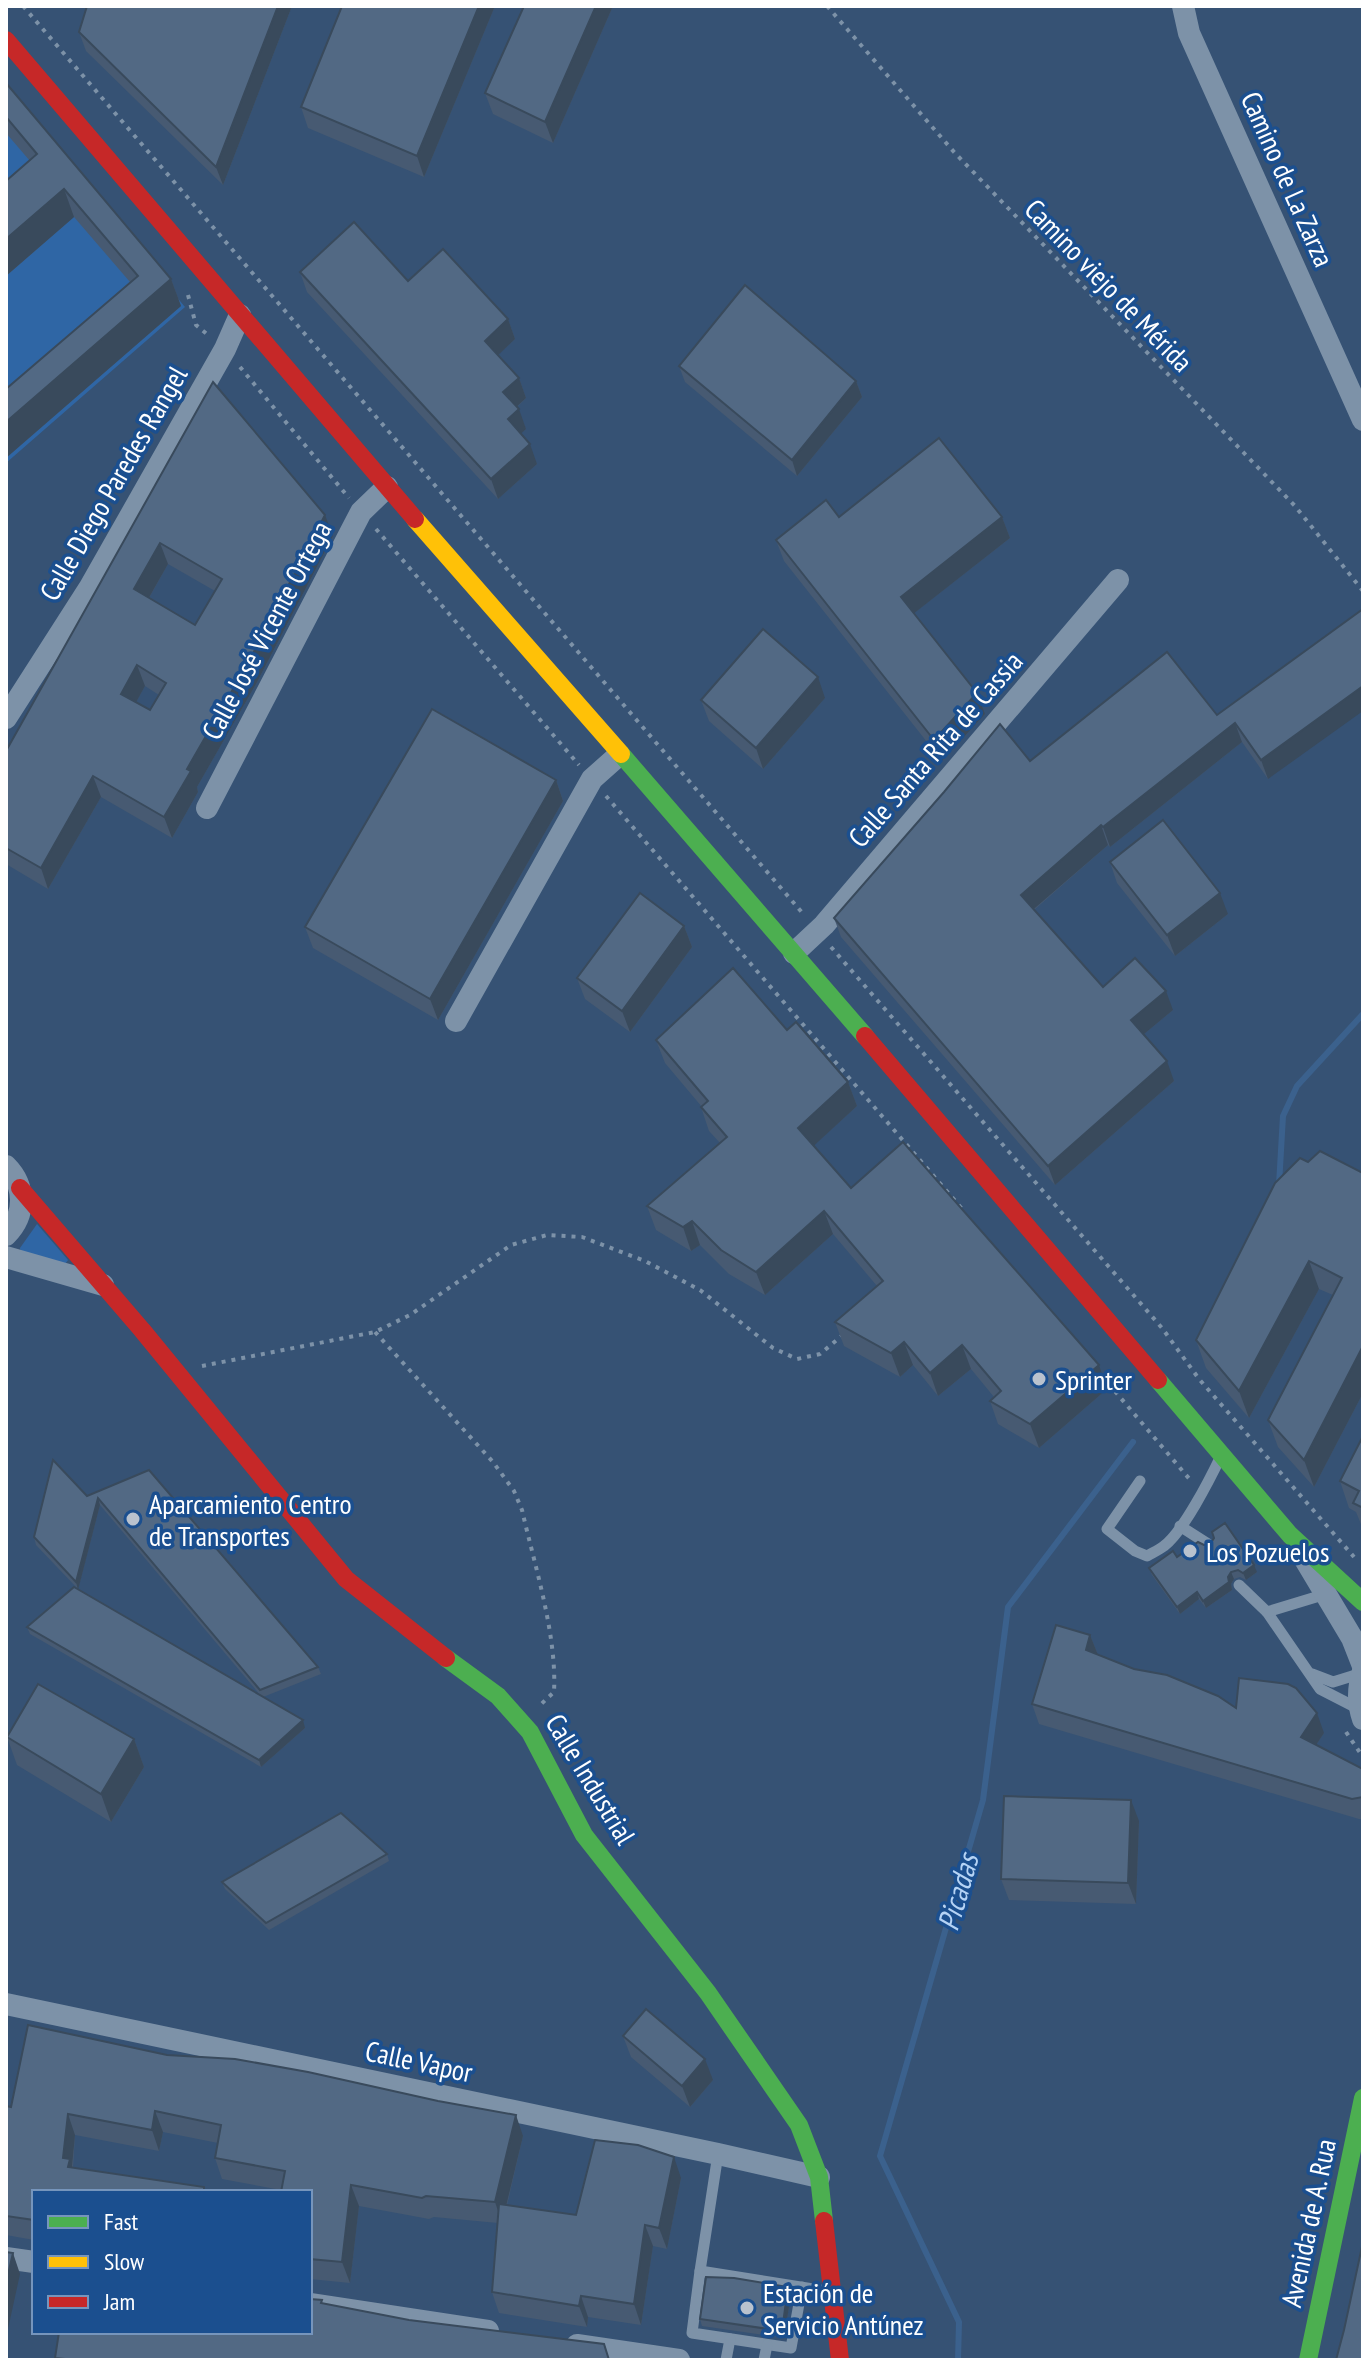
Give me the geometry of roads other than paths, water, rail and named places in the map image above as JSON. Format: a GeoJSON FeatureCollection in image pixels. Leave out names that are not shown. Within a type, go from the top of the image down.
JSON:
{"type":"FeatureCollection","features":[{"type":"Feature","properties":{"kind":"street","name":"Camino de La Zarza"},"geometry":{"type":"LineString","coordinates":[[1183,6],[1189,33],[1363,420]]}},
{"type":"Feature","properties":{"kind":"street"},"geometry":{"type":"LineString","coordinates":[[6,40],[387,487],[794,953],[1290,1535],[1363,1602]]}},
{"type":"Feature","properties":{"kind":"street","name":"Calle Diego Paredes Rangel"},"geometry":{"type":"LineString","coordinates":[[6,718],[90,587],[225,349],[240,315]]}},
{"type":"Feature","properties":{"kind":"street","name":"Calle José Vicente Ortega"},"geometry":{"type":"LineString","coordinates":[[207,808],[361,512],[387,487]]}},
{"type":"Feature","properties":{"kind":"street","name":"Calle Santa Rita de Cassia"},"geometry":{"type":"LineString","coordinates":[[794,953],[818,932],[1118,580]]}},
{"type":"Feature","properties":{"kind":"street"},"geometry":{"type":"LineString","coordinates":[[456,1021],[592,779],[619,755]]}},
{"type":"Feature","properties":{"kind":"street"},"geometry":{"type":"LineString","coordinates":[[6,1235],[18,1220],[22,1204],[20,1188],[7,1166]]}},
{"type":"Feature","properties":{"kind":"street","name":"Calle Industrial"},"geometry":{"type":"LineString","coordinates":[[20,1188],[176,1371],[346,1579],[498,1696],[530,1732],[584,1835],[708,1993],[799,2125],[819,2177],[840,2360]]}},
{"type":"Feature","properties":{"kind":"street"},"geometry":{"type":"LineString","coordinates":[[6,1257],[103,1285]]}},
{"type":"Feature","properties":{"kind":"street"},"geometry":{"type":"LineString","coordinates":[[1290,1535],[1352,1638],[1363,1670],[1354,1709]]}},
{"type":"Feature","properties":{"kind":"street","name":"Calle Vapor"},"geometry":{"type":"LineString","coordinates":[[6,2004],[819,2177]]}},
{"type":"Feature","properties":{"kind":"street","name":"Avenida de A. Rua"},"geometry":{"type":"LineString","coordinates":[[1308,2360],[1359,2139],[1363,2098]]}},
{"type":"Feature","properties":{"kind":"street"},"geometry":{"type":"LineString","coordinates":[[6,2258],[32,2262]]}},
{"type":"Feature","properties":{"kind":"street"},"geometry":{"type":"LineString","coordinates":[[312,2304],[510,2334]]}},
{"type":"Feature","properties":{"kind":"street"},"geometry":{"type":"LineString","coordinates":[[556,2341],[679,2360]]}},
{"type":"Feature","properties":{"kind":"lane"},"geometry":{"type":"LineString","coordinates":[[1140,1481],[1107,1529],[1135,1551],[1147,1556],[1165,1546],[1180,1526],[1206,1488],[1222,1455]]}},
{"type":"Feature","properties":{"kind":"lane"},"geometry":{"type":"LineString","coordinates":[[1180,1526],[1208,1544]]}},
{"type":"Feature","properties":{"kind":"lane"},"geometry":{"type":"LineString","coordinates":[[1239,1585],[1267,1612],[1320,1689],[1354,1709]]}},
{"type":"Feature","properties":{"kind":"lane"},"geometry":{"type":"LineString","coordinates":[[1267,1612],[1326,1594]]}},
{"type":"Feature","properties":{"kind":"lane"},"geometry":{"type":"LineString","coordinates":[[1312,1674],[1333,1682],[1363,1670]]}},
{"type":"Feature","properties":{"kind":"lane"},"geometry":{"type":"LineString","coordinates":[[718,2154],[692,2333],[791,2348],[802,2287]]}},
{"type":"Feature","properties":{"kind":"lane"},"geometry":{"type":"LineString","coordinates":[[700,2271],[832,2292]]}},
{"type":"Feature","properties":{"kind":"lane"},"geometry":{"type":"LineString","coordinates":[[726,2360],[730,2339]]}},
{"type":"Feature","properties":{"kind":"lane"},"geometry":{"type":"LineString","coordinates":[[764,2360],[767,2345]]}},
{"type":"Feature","properties":{"kind":"waterway","name":"Picadas"},"geometry":{"type":"LineString","coordinates":[[1279,1185],[1283,1116],[1297,1086],[1363,1014]]}},
{"type":"Feature","properties":{"kind":"waterway","name":"Picadas"},"geometry":{"type":"LineString","coordinates":[[958,2360],[959,2322],[880,2156],[983,1800],[1008,1607],[1133,1442]]}},
{"type":"Feature","properties":{"kind":"place","name":"Sprinter"},"geometry":{"type":"Point","coordinates":[1039,1379]}},
{"type":"Feature","properties":{"kind":"place","name":"Aparcamiento Centro de Transportes"},"geometry":{"type":"Point","coordinates":[133,1519]}},
{"type":"Feature","properties":{"kind":"place","name":"Los Pozuelos"},"geometry":{"type":"Point","coordinates":[1190,1551]}},
{"type":"Feature","properties":{"kind":"place","name":"Estación de Servicio Antúnez"},"geometry":{"type":"Point","coordinates":[747,2308]}}]}
